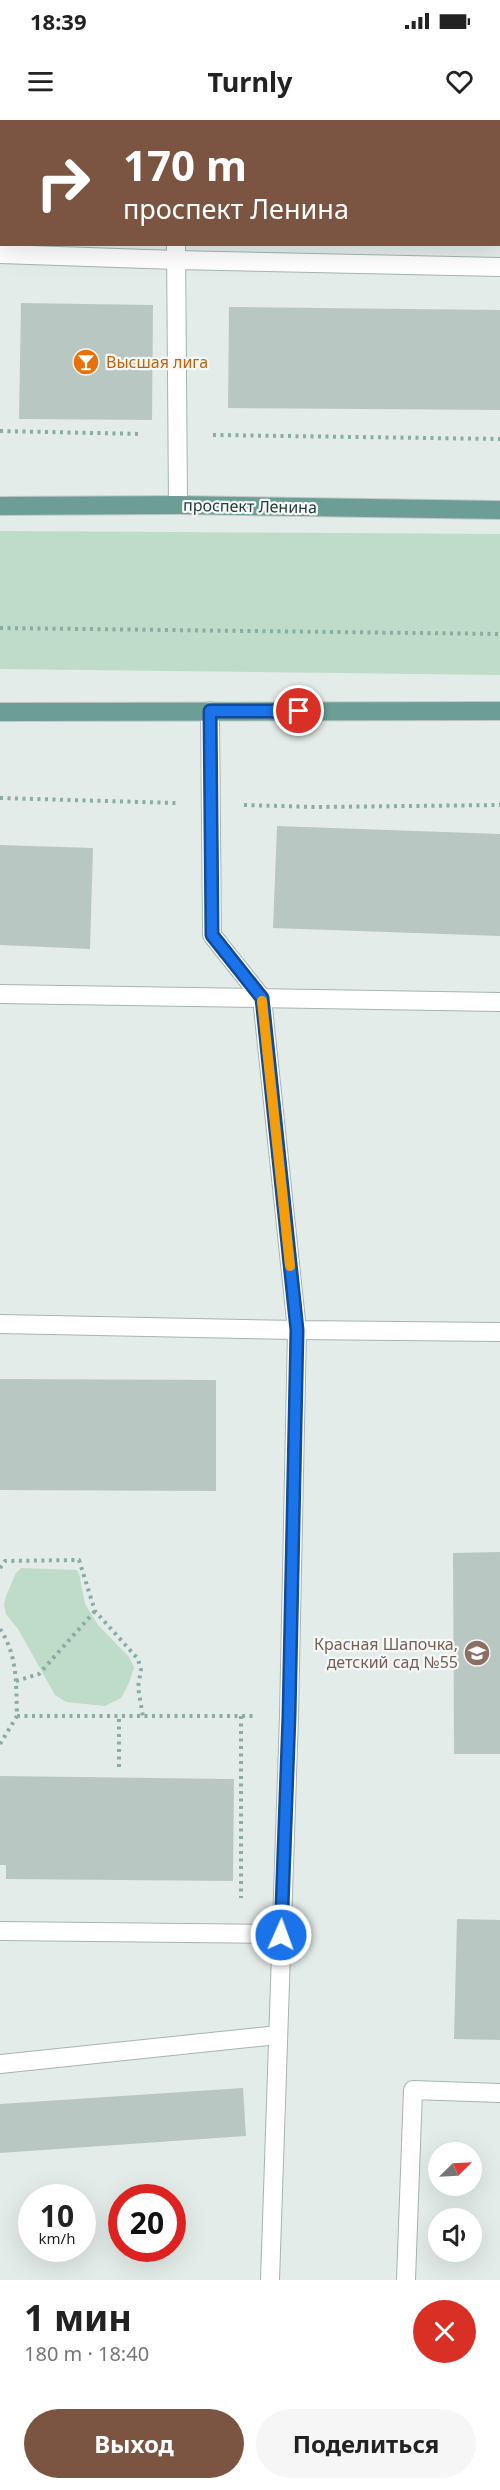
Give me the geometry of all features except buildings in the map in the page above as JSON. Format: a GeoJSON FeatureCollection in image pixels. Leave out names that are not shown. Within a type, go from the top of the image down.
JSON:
{"type":"FeatureCollection","features":[{"type":"Feature","properties":{"kind":"main road","name":"проспект Ленина"},"geometry":{"type":"LineString","coordinates":[[0,506],[178,505],[500,510]]}},
{"type":"Feature","properties":{"kind":"main road"},"geometry":{"type":"LineString","coordinates":[[0,712],[500,711]]}},
{"type":"Feature","properties":{"kind":"lane"},"geometry":{"type":"LineString","coordinates":[[0,254],[176,252],[500,267]]}},
{"type":"Feature","properties":{"kind":"lane"},"geometry":{"type":"LineString","coordinates":[[176,252],[178,505]]}},
{"type":"Feature","properties":{"kind":"lane"},"geometry":{"type":"LineString","coordinates":[[210,711],[212,935],[262,998],[297,1330],[289,1716],[270,2280]]}},
{"type":"Feature","properties":{"kind":"lane"},"geometry":{"type":"LineString","coordinates":[[0,994],[500,1002]]}},
{"type":"Feature","properties":{"kind":"lane"},"geometry":{"type":"LineString","coordinates":[[0,1324],[500,1332]]}},
{"type":"Feature","properties":{"kind":"lane"},"geometry":{"type":"LineString","coordinates":[[0,1931],[281,1935]]}},
{"type":"Feature","properties":{"kind":"lane"},"geometry":{"type":"LineString","coordinates":[[0,2064],[278,2035]]}},
{"type":"Feature","properties":{"kind":"lane"},"geometry":{"type":"LineString","coordinates":[[406,2280],[413,2090],[500,2093]]}},
{"type":"Feature","properties":{"kind":"path"},"geometry":{"type":"LineString","coordinates":[[0,431],[500,439]]}},
{"type":"Feature","properties":{"kind":"path"},"geometry":{"type":"LineString","coordinates":[[0,628],[500,634]]}},
{"type":"Feature","properties":{"kind":"path"},"geometry":{"type":"LineString","coordinates":[[0,798],[316,807],[500,805]]}},
{"type":"Feature","properties":{"kind":"path"},"geometry":{"type":"LineString","coordinates":[[0,1568],[5,1561],[79,1560],[95,1611],[138,1659],[141,1670],[138,1687],[143,1717]]}},
{"type":"Feature","properties":{"kind":"path"},"geometry":{"type":"LineString","coordinates":[[16,1682],[39,1674],[95,1611]]}},
{"type":"Feature","properties":{"kind":"path"},"geometry":{"type":"LineString","coordinates":[[0,1629],[6,1638],[15,1664],[17,1716],[0,1744]]}},
{"type":"Feature","properties":{"kind":"path"},"geometry":{"type":"LineString","coordinates":[[17,1716],[289,1716]]}},
{"type":"Feature","properties":{"kind":"path"},"geometry":{"type":"LineString","coordinates":[[119,1716],[119,1767]]}},
{"type":"Feature","properties":{"kind":"path"},"geometry":{"type":"LineString","coordinates":[[241,1716],[241,1909]]}},
{"type":"Feature","properties":{"kind":"green space"},"geometry":{"type":"Polygon","coordinates":[[[0,531],[500,534],[500,675],[0,669],[0,531]]]}},
{"type":"Feature","properties":{"kind":"green space"},"geometry":{"type":"Polygon","coordinates":[[[21,1568],[76,1570],[79,1573],[85,1604],[98,1625],[129,1657],[134,1667],[121,1698],[105,1706],[66,1702],[55,1695],[18,1629],[6,1614],[4,1605],[6,1596],[16,1573],[21,1568]]]}},
{"type":"Feature","properties":{"kind":"slow traffic"},"geometry":{"type":"LineString","coordinates":[[262,1001],[290,1266]]}},
{"type":"Feature","properties":{"kind":"place","name":"Высшая лига"},"geometry":{"type":"Point","coordinates":[86,362]}},
{"type":"Feature","properties":{"kind":"place","name":"Красная Шапочка, детский сад №55"},"geometry":{"type":"Point","coordinates":[477,1653]}},
{"type":"Feature","properties":{"kind":"route"},"geometry":{"type":"LineString","coordinates":[[281,1935],[289,1716],[297,1330],[262,998],[212,935],[210,711],[299,711]]}}]}
